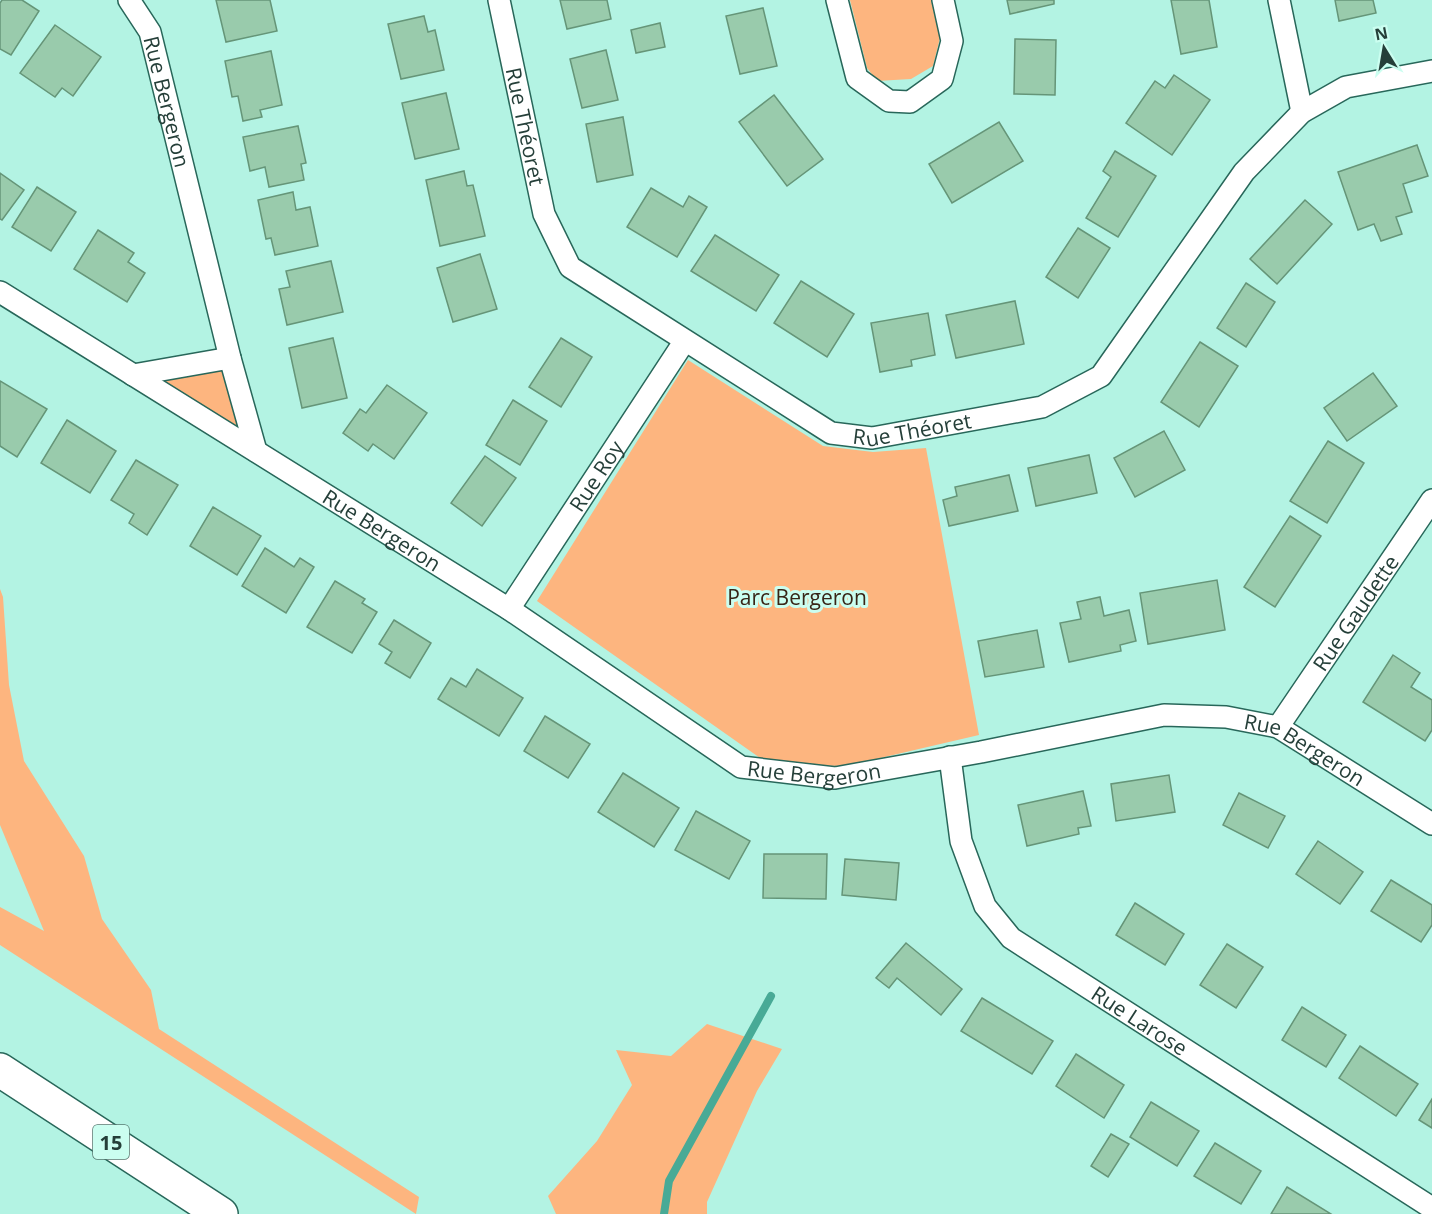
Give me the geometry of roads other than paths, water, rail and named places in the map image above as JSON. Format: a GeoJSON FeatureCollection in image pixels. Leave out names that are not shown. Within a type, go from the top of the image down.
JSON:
{"type":"FeatureCollection","features":[{"type":"Feature","properties":{"kind":"highway","name":"15"},"geometry":{"type":"LineString","coordinates":[[0,1070],[221,1214]]}},
{"type":"Feature","properties":{"kind":"street","name":"Rue Bergeron"},"geometry":{"type":"LineString","coordinates":[[129,0],[150,32],[230,358],[256,451]]}},
{"type":"Feature","properties":{"kind":"street","name":"Rue Théoret"},"geometry":{"type":"LineString","coordinates":[[499,0],[544,214],[570,267],[684,342],[831,433],[872,438],[1042,407],[1101,376],[1244,172],[1302,112],[1346,87],[1432,71]]}},
{"type":"Feature","properties":{"kind":"street"},"geometry":{"type":"LineString","coordinates":[[837,0],[856,78],[889,101],[910,102],[942,79],[952,41],[943,0]]}},
{"type":"Feature","properties":{"kind":"street"},"geometry":{"type":"LineString","coordinates":[[1279,0],[1302,112]]}},
{"type":"Feature","properties":{"kind":"street","name":"Rue Bergeron"},"geometry":{"type":"LineString","coordinates":[[0,292],[508,609],[741,767],[835,778],[950,758],[1164,715],[1226,717],[1278,727],[1432,824]]}},
{"type":"Feature","properties":{"kind":"street","name":"Rue Roy"},"geometry":{"type":"LineString","coordinates":[[508,609],[684,342]]}},
{"type":"Feature","properties":{"kind":"street"},"geometry":{"type":"LineString","coordinates":[[133,375],[230,358]]}},
{"type":"Feature","properties":{"kind":"street","name":"Rue Gaudette"},"geometry":{"type":"LineString","coordinates":[[1278,727],[1432,500]]}},
{"type":"Feature","properties":{"kind":"street","name":"Rue Larose"},"geometry":{"type":"LineString","coordinates":[[950,758],[961,841],[985,906],[1011,938],[1432,1208]]}},
{"type":"Feature","properties":{"kind":"waterway"},"geometry":{"type":"LineString","coordinates":[[664,1214],[669,1181],[771,996]]}},
{"type":"Feature","properties":{"kind":"park label","name":"Parc Bergeron"},"geometry":{"type":"Point","coordinates":[797,597]}}]}
